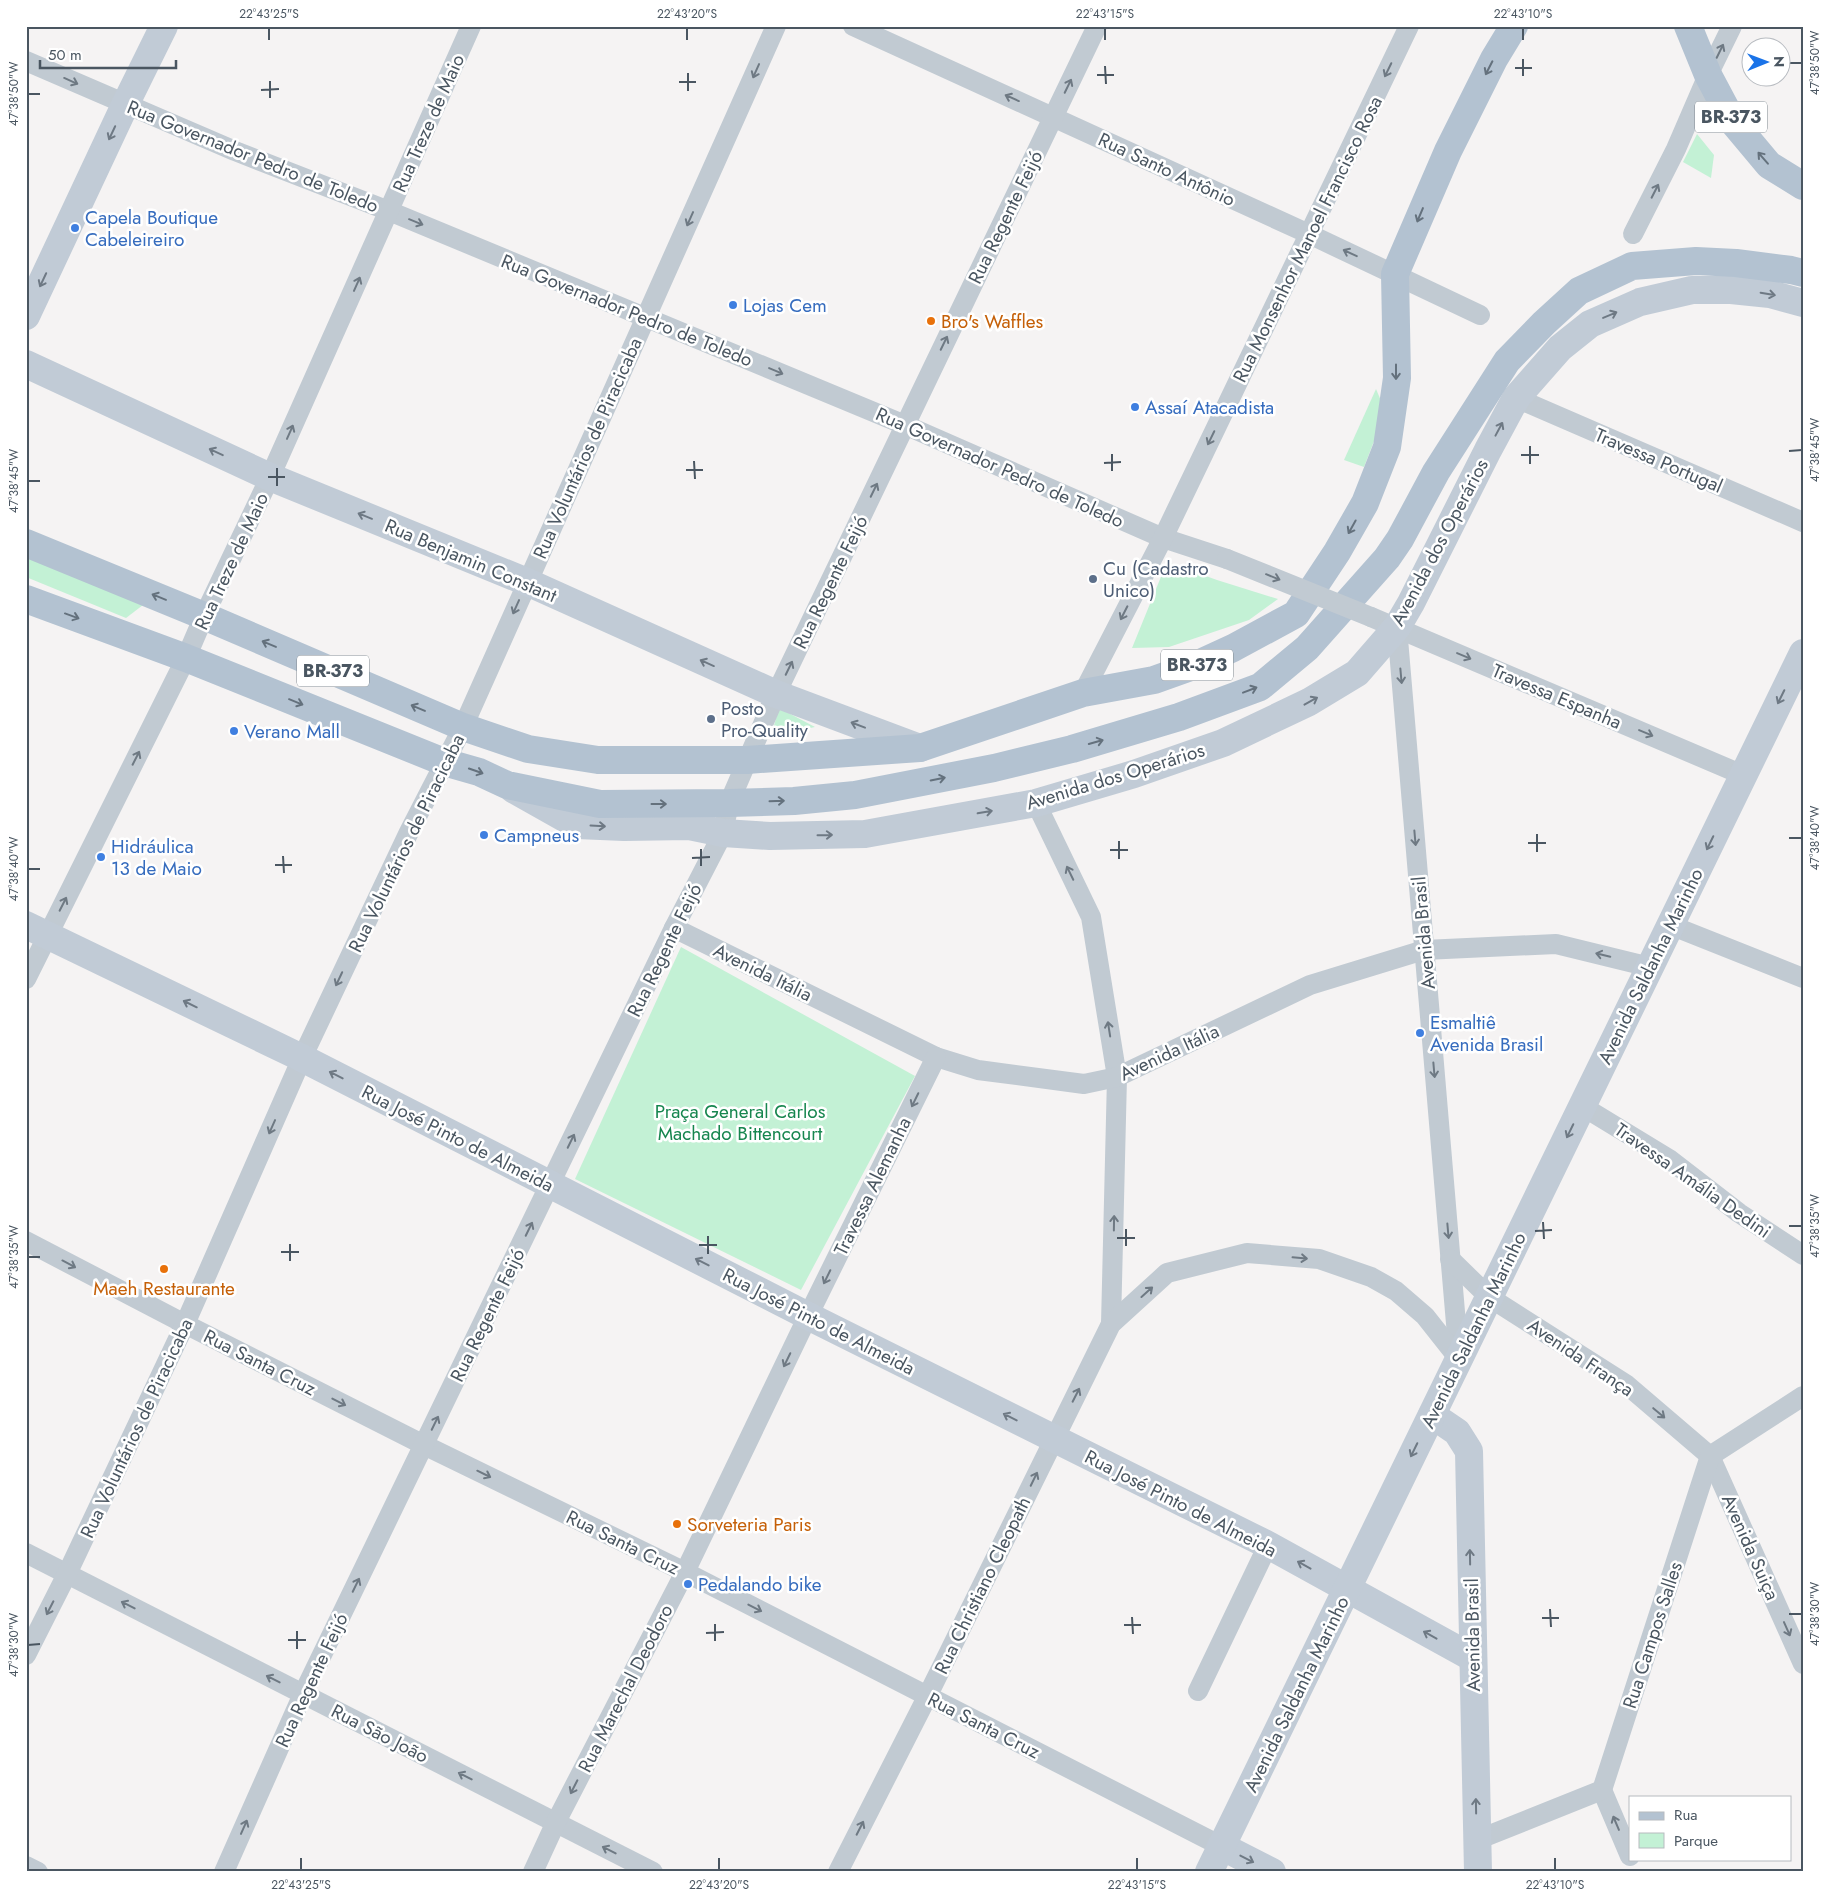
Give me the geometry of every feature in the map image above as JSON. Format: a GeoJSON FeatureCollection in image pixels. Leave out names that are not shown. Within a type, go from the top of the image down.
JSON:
{"type":"FeatureCollection","features":[{"type":"Feature","properties":{"kind":"main road","name":"BR-373"},"geometry":{"type":"LineString","coordinates":[[26,543],[204,616],[463,727],[528,749],[598,760],[747,760],[920,748],[1083,693],[1154,680],[1196,665],[1267,631],[1296,614],[1338,552],[1365,503],[1386,447],[1397,378],[1395,274],[1448,151],[1494,59],[1514,26]]}},
{"type":"Feature","properties":{"kind":"main road","name":"BR-373"},"geometry":{"type":"LineString","coordinates":[[1688,26],[1708,75],[1733,122],[1769,165],[1803,186]]}},
{"type":"Feature","properties":{"kind":"main road","name":"BR-373"},"geometry":{"type":"LineString","coordinates":[[26,599],[186,658],[444,762],[479,772],[507,785],[600,804],[729,804],[794,801],[855,795],[994,768],[1072,749],[1179,717],[1260,687],[1307,648],[1387,558],[1436,472],[1507,361],[1579,291],[1632,266],[1642,265],[1696,261],[1736,263],[1791,270],[1803,274]]}},
{"type":"Feature","properties":{"kind":"street"},"geometry":{"type":"LineString","coordinates":[[26,316],[164,26]]}},
{"type":"Feature","properties":{"kind":"street","name":"Rua Treze de Maio"},"geometry":{"type":"LineString","coordinates":[[26,979],[36,930],[186,658],[270,477],[471,26]]}},
{"type":"Feature","properties":{"kind":"street","name":"Rua Voluntários de Piracicaba"},"geometry":{"type":"LineString","coordinates":[[26,1655],[68,1574],[185,1324],[302,1058],[409,832],[463,727],[776,26]]}},
{"type":"Feature","properties":{"kind":"street","name":"Rua Santo Antônio"},"geometry":{"type":"LineString","coordinates":[[853,26],[1053,116],[1480,315]]}},
{"type":"Feature","properties":{"kind":"street","name":"Rua Regente Feijó"},"geometry":{"type":"LineString","coordinates":[[224,1872],[303,1694],[674,928],[723,833],[729,804],[776,694],[1097,26]]}},
{"type":"Feature","properties":{"kind":"street","name":"Rua Monsenhor Manoel Francisco Rosa"},"geometry":{"type":"LineString","coordinates":[[1083,693],[1163,538],[1409,26]]}},
{"type":"Feature","properties":{"kind":"street"},"geometry":{"type":"LineString","coordinates":[[1633,234],[1676,149],[1708,75],[1732,26]]}},
{"type":"Feature","properties":{"kind":"street","name":"Rua Governador Pedro de Toledo"},"geometry":{"type":"LineString","coordinates":[[26,61],[235,151],[389,211],[905,425],[1163,538],[1228,559],[1371,617]]}},
{"type":"Feature","properties":{"kind":"street","name":"Avenida dos Operários"},"geometry":{"type":"LineString","coordinates":[[507,785],[577,825],[624,827],[689,826],[723,833],[770,836],[865,834],[1036,802],[1134,774],[1223,743],[1309,702],[1357,673],[1397,627],[1411,603],[1516,398],[1560,348],[1590,324],[1640,302],[1692,290],[1731,290],[1770,294],[1803,303]]}},
{"type":"Feature","properties":{"kind":"street","name":"Rua Benjamin Constant"},"geometry":{"type":"LineString","coordinates":[[26,364],[270,477],[527,582],[776,694],[920,748]]}},
{"type":"Feature","properties":{"kind":"street","name":"Travessa Portugal"},"geometry":{"type":"LineString","coordinates":[[1516,398],[1803,522]]}},
{"type":"Feature","properties":{"kind":"street","name":"Travessa Espanha"},"geometry":{"type":"LineString","coordinates":[[1371,617],[1743,775]]}},
{"type":"Feature","properties":{"kind":"street","name":"Avenida Brasil"},"geometry":{"type":"LineString","coordinates":[[1397,627],[1459,1359]]}},
{"type":"Feature","properties":{"kind":"street","name":"Avenida Saldanha Marinho"},"geometry":{"type":"LineString","coordinates":[[1209,1872],[1803,653]]}},
{"type":"Feature","properties":{"kind":"street"},"geometry":{"type":"LineString","coordinates":[[1036,802],[1091,917],[1117,1078],[1111,1324]]}},
{"type":"Feature","properties":{"kind":"street"},"geometry":{"type":"LineString","coordinates":[[1670,925],[1803,978]]}},
{"type":"Feature","properties":{"kind":"street","name":"Avenida Itália"},"geometry":{"type":"LineString","coordinates":[[674,928],[936,1057],[978,1070],[1084,1084],[1117,1078],[1310,985],[1424,950],[1556,944],[1650,967]]}},
{"type":"Feature","properties":{"kind":"street","name":"Rua José Pinto de Almeida"},"geometry":{"type":"LineString","coordinates":[[36,930],[302,1058],[808,1316],[1268,1546],[1473,1658]]}},
{"type":"Feature","properties":{"kind":"street","name":"Travessa Alemanha"},"geometry":{"type":"LineString","coordinates":[[808,1316],[936,1057]]}},
{"type":"Feature","properties":{"kind":"street","name":"Travessa Amália Dedini"},"geometry":{"type":"LineString","coordinates":[[1582,1106],[1669,1159],[1739,1214],[1803,1255]]}},
{"type":"Feature","properties":{"kind":"street","name":"Rua Santa Cruz"},"geometry":{"type":"LineString","coordinates":[[26,1241],[424,1445],[685,1572],[1272,1872]]}},
{"type":"Feature","properties":{"kind":"street"},"geometry":{"type":"LineString","coordinates":[[1111,1324],[1167,1273],[1247,1253],[1320,1259],[1371,1277],[1396,1291],[1425,1316],[1459,1359]]}},
{"type":"Feature","properties":{"kind":"street","name":"Avenida França"},"geometry":{"type":"LineString","coordinates":[[1450,1259],[1489,1296],[1627,1385],[1710,1456]]}},
{"type":"Feature","properties":{"kind":"street","name":"Rua Marechal Deodoro"},"geometry":{"type":"LineString","coordinates":[[533,1872],[556,1822],[685,1572],[808,1316]]}},
{"type":"Feature","properties":{"kind":"street","name":"Rua Christiano Cleopath"},"geometry":{"type":"LineString","coordinates":[[838,1872],[928,1697],[1111,1324]]}},
{"type":"Feature","properties":{"kind":"street"},"geometry":{"type":"LineString","coordinates":[[1710,1456],[1803,1396]]}},
{"type":"Feature","properties":{"kind":"street","name":"Avenida Brasil"},"geometry":{"type":"LineString","coordinates":[[1432,1414],[1457,1432],[1469,1451],[1478,1872]]}},
{"type":"Feature","properties":{"kind":"street","name":"Avenida Suiça"},"geometry":{"type":"LineString","coordinates":[[1710,1456],[1803,1664]]}},
{"type":"Feature","properties":{"kind":"street","name":"Rua Campos Salles"},"geometry":{"type":"LineString","coordinates":[[1602,1790],[1710,1456]]}},
{"type":"Feature","properties":{"kind":"street"},"geometry":{"type":"LineString","coordinates":[[1198,1691],[1268,1546]]}},
{"type":"Feature","properties":{"kind":"street","name":"Rua São João"},"geometry":{"type":"LineString","coordinates":[[26,1553],[653,1872]]}},
{"type":"Feature","properties":{"kind":"street"},"geometry":{"type":"LineString","coordinates":[[1477,1840],[1602,1790],[1629,1854]]}},
{"type":"Feature","properties":{"kind":"street"},"geometry":{"type":"LineString","coordinates":[[1632,1860],[1637,1872]]}},
{"type":"Feature","properties":{"kind":"street"},"geometry":{"type":"LineString","coordinates":[[26,1866],[38,1872]]}},
{"type":"Feature","properties":{"kind":"green space"},"geometry":{"type":"Polygon","coordinates":[[[1697,134],[1714,155],[1711,178],[1683,162],[1697,134]]]}},
{"type":"Feature","properties":{"kind":"green space"},"geometry":{"type":"Polygon","coordinates":[[[1376,389],[1382,403],[1376,436],[1364,467],[1344,460],[1376,389]]]}},
{"type":"Feature","properties":{"kind":"green space"},"geometry":{"type":"Polygon","coordinates":[[[26,555],[143,605],[126,618],[26,577],[26,555]]]}},
{"type":"Feature","properties":{"kind":"green space"},"geometry":{"type":"Polygon","coordinates":[[[1167,562],[1278,599],[1249,620],[1169,647],[1132,648],[1167,562]]]}},
{"type":"Feature","properties":{"kind":"green space"},"geometry":{"type":"Polygon","coordinates":[[[779,708],[815,727],[771,736],[779,708]]]}},
{"type":"Feature","properties":{"kind":"green space","name":"Praça General Carlos Machado Bittencourt"},"geometry":{"type":"Polygon","coordinates":[[[681,947],[915,1076],[801,1290],[575,1179],[681,947]]]}},
{"type":"Feature","properties":{"kind":"place","name":"Capela Boutique Cabeleireiro"},"geometry":{"type":"Point","coordinates":[75,228]}},
{"type":"Feature","properties":{"kind":"place","name":"Lojas Cem"},"geometry":{"type":"Point","coordinates":[733,305]}},
{"type":"Feature","properties":{"kind":"place","name":"Bro's Waffles"},"geometry":{"type":"Point","coordinates":[931,321]}},
{"type":"Feature","properties":{"kind":"place","name":"Assaí Atacadista"},"geometry":{"type":"Point","coordinates":[1135,407]}},
{"type":"Feature","properties":{"kind":"place","name":"Cu (Cadastro Unico)"},"geometry":{"type":"Point","coordinates":[1093,579]}},
{"type":"Feature","properties":{"kind":"place","name":"Posto Pro-Quality"},"geometry":{"type":"Point","coordinates":[711,719]}},
{"type":"Feature","properties":{"kind":"place","name":"Verano Mall"},"geometry":{"type":"Point","coordinates":[234,731]}},
{"type":"Feature","properties":{"kind":"place","name":"Campneus"},"geometry":{"type":"Point","coordinates":[484,835]}},
{"type":"Feature","properties":{"kind":"place","name":"Hidráulica 13 de Maio"},"geometry":{"type":"Point","coordinates":[101,857]}},
{"type":"Feature","properties":{"kind":"place","name":"Esmaltiê Avenida Brasil"},"geometry":{"type":"Point","coordinates":[1420,1033]}},
{"type":"Feature","properties":{"kind":"place","name":"Maeh Restaurante"},"geometry":{"type":"Point","coordinates":[164,1269]}},
{"type":"Feature","properties":{"kind":"place","name":"Sorveteria Paris"},"geometry":{"type":"Point","coordinates":[677,1524]}},
{"type":"Feature","properties":{"kind":"place","name":"Pedalando bike"},"geometry":{"type":"Point","coordinates":[688,1584]}}]}
